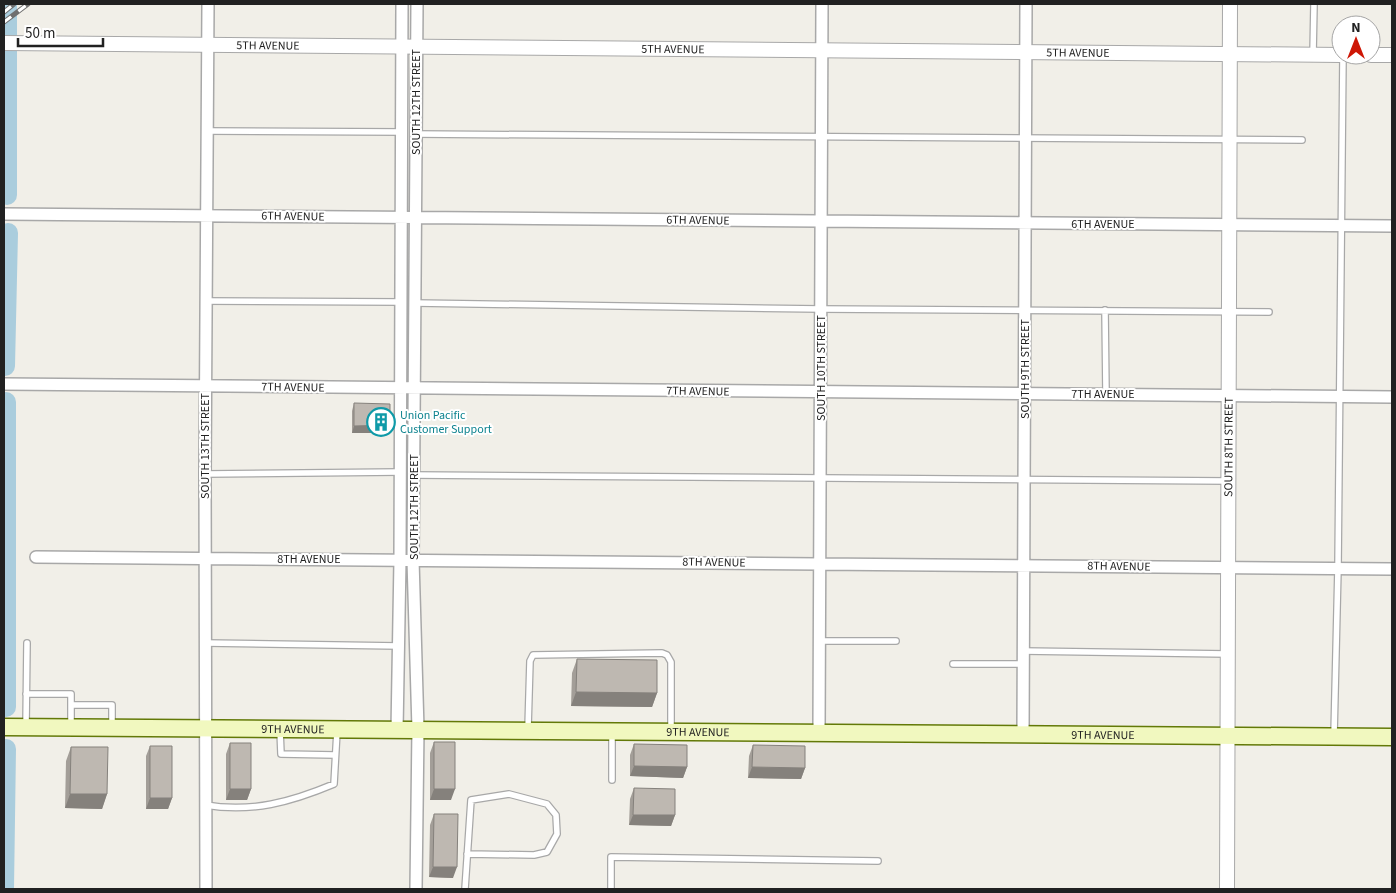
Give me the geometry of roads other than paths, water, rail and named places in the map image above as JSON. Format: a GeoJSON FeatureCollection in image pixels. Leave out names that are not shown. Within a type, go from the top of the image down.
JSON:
{"type":"FeatureCollection","features":[{"type":"Feature","properties":{"kind":"main road","name":"9TH AVENUE"},"geometry":{"type":"LineString","coordinates":[[4,727],[1392,737]]}},
{"type":"Feature","properties":{"kind":"street","name":"SOUTH 13TH STREET"},"geometry":{"type":"LineString","coordinates":[[206,889],[205,386],[208,215],[208,4]]}},
{"type":"Feature","properties":{"kind":"street","name":"SOUTH 12TH STREET"},"geometry":{"type":"LineString","coordinates":[[397,730],[403,132],[402,4]]}},
{"type":"Feature","properties":{"kind":"street","name":"SOUTH 12TH STREET"},"geometry":{"type":"LineString","coordinates":[[416,889],[418,730],[413,560],[417,4]]}},
{"type":"Feature","properties":{"kind":"street","name":"SOUTH 10TH STREET"},"geometry":{"type":"LineString","coordinates":[[819,733],[822,4]]}},
{"type":"Feature","properties":{"kind":"street","name":"SOUTH 9TH STREET"},"geometry":{"type":"LineString","coordinates":[[1023,735],[1026,4]]}},
{"type":"Feature","properties":{"kind":"street","name":"SOUTH 8TH STREET"},"geometry":{"type":"LineString","coordinates":[[1227,889],[1230,4]]}},
{"type":"Feature","properties":{"kind":"street","name":"5TH AVENUE"},"geometry":{"type":"LineString","coordinates":[[4,43],[416,45],[1331,55]]}},
{"type":"Feature","properties":{"kind":"street","name":"6TH AVENUE"},"geometry":{"type":"LineString","coordinates":[[4,214],[1392,226]]}},
{"type":"Feature","properties":{"kind":"street","name":"7TH AVENUE"},"geometry":{"type":"LineString","coordinates":[[4,384],[1392,397]]}},
{"type":"Feature","properties":{"kind":"street","name":"8TH AVENUE"},"geometry":{"type":"LineString","coordinates":[[36,557],[1392,569]]}},
{"type":"Feature","properties":{"kind":"lane"},"geometry":{"type":"LineString","coordinates":[[1314,4],[1314,54]]}},
{"type":"Feature","properties":{"kind":"lane"},"geometry":{"type":"LineString","coordinates":[[1334,737],[1338,568],[1342,65]]}},
{"type":"Feature","properties":{"kind":"lane"},"geometry":{"type":"LineString","coordinates":[[208,131],[403,132]]}},
{"type":"Feature","properties":{"kind":"lane"},"geometry":{"type":"LineString","coordinates":[[416,134],[1302,140]]}},
{"type":"Feature","properties":{"kind":"lane"},"geometry":{"type":"LineString","coordinates":[[206,301],[400,302]]}},
{"type":"Feature","properties":{"kind":"lane"},"geometry":{"type":"LineString","coordinates":[[415,303],[821,309],[1230,310],[1269,312]]}},
{"type":"Feature","properties":{"kind":"lane"},"geometry":{"type":"LineString","coordinates":[[1105,310],[1106,394]]}},
{"type":"Feature","properties":{"kind":"lane"},"geometry":{"type":"LineString","coordinates":[[205,474],[400,472]]}},
{"type":"Feature","properties":{"kind":"lane"},"geometry":{"type":"LineString","coordinates":[[414,475],[1024,481],[1228,481]]}},
{"type":"Feature","properties":{"kind":"lane"},"geometry":{"type":"LineString","coordinates":[[819,641],[896,641]]}},
{"type":"Feature","properties":{"kind":"lane"},"geometry":{"type":"LineString","coordinates":[[26,727],[27,643]]}},
{"type":"Feature","properties":{"kind":"lane"},"geometry":{"type":"LineString","coordinates":[[206,643],[399,646]]}},
{"type":"Feature","properties":{"kind":"lane"},"geometry":{"type":"LineString","coordinates":[[1023,651],[1228,654]]}},
{"type":"Feature","properties":{"kind":"lane"},"geometry":{"type":"LineString","coordinates":[[528,730],[530,660],[533,655],[662,653],[671,662],[671,732]]}},
{"type":"Feature","properties":{"kind":"lane"},"geometry":{"type":"LineString","coordinates":[[953,664],[1023,664]]}},
{"type":"Feature","properties":{"kind":"lane"},"geometry":{"type":"LineString","coordinates":[[26,694],[71,694],[71,727]]}},
{"type":"Feature","properties":{"kind":"lane"},"geometry":{"type":"LineString","coordinates":[[71,705],[112,705],[112,728]]}},
{"type":"Feature","properties":{"kind":"lane"},"geometry":{"type":"LineString","coordinates":[[280,729],[281,754],[335,755]]}},
{"type":"Feature","properties":{"kind":"lane"},"geometry":{"type":"LineString","coordinates":[[205,805],[222,808],[290,801],[334,784],[337,729]]}},
{"type":"Feature","properties":{"kind":"lane"},"geometry":{"type":"LineString","coordinates":[[612,731],[612,780]]}},
{"type":"Feature","properties":{"kind":"lane"},"geometry":{"type":"LineString","coordinates":[[465,889],[467,854],[471,800],[509,794],[547,804],[556,814],[557,834],[547,852],[534,855],[467,854]]}},
{"type":"Feature","properties":{"kind":"lane"},"geometry":{"type":"LineString","coordinates":[[611,889],[612,857],[878,861]]}},
{"type":"Feature","properties":{"kind":"waterway"},"geometry":{"type":"LineString","coordinates":[[7,4],[7,195]]}},
{"type":"Feature","properties":{"kind":"waterway"},"geometry":{"type":"LineString","coordinates":[[5,366],[8,233]]}},
{"type":"Feature","properties":{"kind":"waterway"},"geometry":{"type":"LineString","coordinates":[[6,402],[6,707]]}},
{"type":"Feature","properties":{"kind":"waterway"},"geometry":{"type":"LineString","coordinates":[[4,889],[6,749]]}},
{"type":"Feature","properties":{"kind":"railway"},"geometry":{"type":"LineString","coordinates":[[4,12],[14,4]]}},
{"type":"Feature","properties":{"kind":"railway"},"geometry":{"type":"LineString","coordinates":[[4,22],[28,4]]}},
{"type":"Feature","properties":{"kind":"place","name":"Union Pacific Customer Support"},"geometry":{"type":"Point","coordinates":[381,422]}}]}
